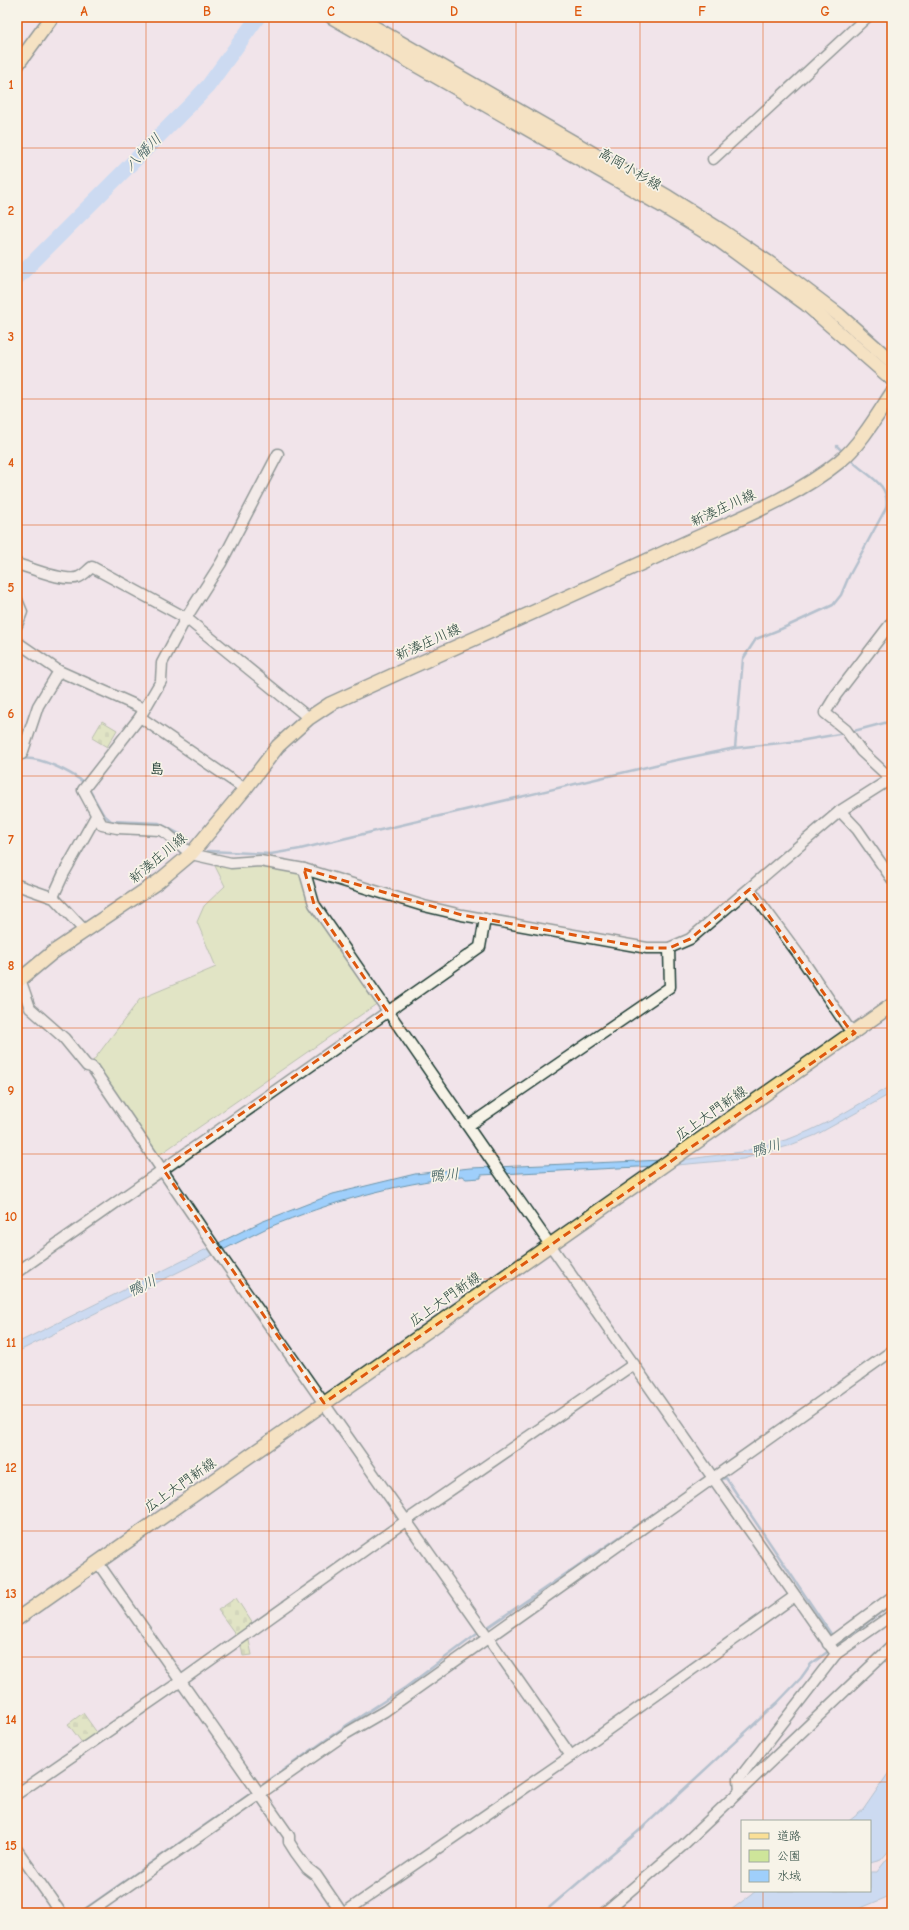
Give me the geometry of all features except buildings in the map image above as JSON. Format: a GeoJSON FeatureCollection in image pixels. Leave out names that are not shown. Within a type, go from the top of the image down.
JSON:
{"type":"FeatureCollection","features":[{"type":"Feature","properties":{"kind":"main road"},"geometry":{"type":"LineString","coordinates":[[17,65],[52,17]]}},
{"type":"Feature","properties":{"kind":"main road","name":"高岡小杉線"},"geometry":{"type":"LineString","coordinates":[[332,17],[659,204],[720,241],[806,304],[892,379]]}},
{"type":"Feature","properties":{"kind":"main road","name":"高岡小杉線"},"geometry":{"type":"LineString","coordinates":[[356,17],[668,197],[722,231],[781,271],[839,315],[892,362]]}},
{"type":"Feature","properties":{"kind":"main road","name":"新湊庄川線"},"geometry":{"type":"LineString","coordinates":[[19,980],[52,953],[160,881],[191,854],[245,789],[278,746],[309,718],[330,704],[583,590],[774,502],[808,484],[842,460],[856,444],[892,393]]}},
{"type":"Feature","properties":{"kind":"main road","name":"広上大門新線"},"geometry":{"type":"LineString","coordinates":[[17,1618],[98,1563],[675,1157],[855,1033],[892,1005]]}},
{"type":"Feature","properties":{"kind":"street"},"geometry":{"type":"LineString","coordinates":[[713,159],[867,17]]}},
{"type":"Feature","properties":{"kind":"street"},"geometry":{"type":"LineString","coordinates":[[278,454],[221,564],[186,618],[162,662],[161,681],[142,714],[83,790],[102,825],[117,828],[160,830],[166,833],[191,854],[231,863],[260,861],[304,869],[424,906],[485,919],[647,948],[669,948],[690,939],[840,811],[891,779],[861,751],[846,730],[825,713],[836,695],[892,622]]}},
{"type":"Feature","properties":{"kind":"street"},"geometry":{"type":"LineString","coordinates":[[17,564],[59,577],[70,578],[78,578],[92,568],[186,618],[309,718]]}},
{"type":"Feature","properties":{"kind":"street"},"geometry":{"type":"LineString","coordinates":[[17,600],[22,612],[17,625]]}},
{"type":"Feature","properties":{"kind":"street"},"geometry":{"type":"LineString","coordinates":[[17,642],[59,671],[142,714],[245,789]]}},
{"type":"Feature","properties":{"kind":"street"},"geometry":{"type":"LineString","coordinates":[[17,755],[22,754],[38,706],[59,671]]}},
{"type":"Feature","properties":{"kind":"street"},"geometry":{"type":"LineString","coordinates":[[840,811],[857,829],[892,879]]}},
{"type":"Feature","properties":{"kind":"street"},"geometry":{"type":"LineString","coordinates":[[52,898],[64,873],[96,816]]}},
{"type":"Feature","properties":{"kind":"street"},"geometry":{"type":"LineString","coordinates":[[304,869],[314,904],[387,1011],[714,1477],[836,1654]]}},
{"type":"Feature","properties":{"kind":"street"},"geometry":{"type":"LineString","coordinates":[[17,885],[52,898],[86,931]]}},
{"type":"Feature","properties":{"kind":"street"},"geometry":{"type":"LineString","coordinates":[[750,889],[847,1026],[855,1033]]}},
{"type":"Feature","properties":{"kind":"street"},"geometry":{"type":"LineString","coordinates":[[17,1272],[480,947],[485,919]]}},
{"type":"Feature","properties":{"kind":"street"},"geometry":{"type":"LineString","coordinates":[[468,1126],[670,987],[669,948]]}},
{"type":"Feature","properties":{"kind":"street"},"geometry":{"type":"LineString","coordinates":[[19,980],[30,1008],[64,1038],[87,1066],[92,1067],[220,1255],[571,1756]]}},
{"type":"Feature","properties":{"kind":"street"},"geometry":{"type":"LineString","coordinates":[[89,1913],[347,1733],[385,1711],[892,1351]]}},
{"type":"Feature","properties":{"kind":"street"},"geometry":{"type":"LineString","coordinates":[[17,1794],[181,1681],[407,1520],[634,1364]]}},
{"type":"Feature","properties":{"kind":"street"},"geometry":{"type":"LineString","coordinates":[[98,1563],[289,1836],[289,1842],[296,1853],[307,1868],[316,1875],[343,1913],[571,1756],[795,1596]]}},
{"type":"Feature","properties":{"kind":"street"},"geometry":{"type":"LineString","coordinates":[[828,1644],[892,1598]]}},
{"type":"Feature","properties":{"kind":"street"},"geometry":{"type":"LineString","coordinates":[[740,1791],[739,1779],[836,1654],[892,1615]]}},
{"type":"Feature","properties":{"kind":"street"},"geometry":{"type":"LineString","coordinates":[[604,1913],[681,1847],[892,1646]]}},
{"type":"Feature","properties":{"kind":"street"},"geometry":{"type":"LineString","coordinates":[[17,1850],[61,1913]]}},
{"type":"Feature","properties":{"kind":"highlighted area"},"geometry":{"type":"Polygon","coordinates":[[[304,869],[462,915],[647,948],[669,948],[690,939],[750,889],[847,1026],[855,1033],[324,1403],[163,1169],[387,1011],[314,904],[304,869]]]}},
{"type":"Feature","properties":{"kind":"green space"},"geometry":{"type":"Polygon","coordinates":[[[102,721],[117,730],[107,747],[92,738],[102,721]]]}},
{"type":"Feature","properties":{"kind":"green space"},"geometry":{"type":"Polygon","coordinates":[[[212,860],[295,863],[311,906],[378,1003],[159,1155],[93,1061],[140,999],[216,967],[197,922],[204,906],[225,886],[212,860]]]}},
{"type":"Feature","properties":{"kind":"green space"},"geometry":{"type":"Polygon","coordinates":[[[236,1598],[253,1624],[236,1635],[218,1610],[236,1598]]]}},
{"type":"Feature","properties":{"kind":"green space"},"geometry":{"type":"Polygon","coordinates":[[[248,1636],[252,1655],[243,1656],[240,1641],[248,1636]]]}},
{"type":"Feature","properties":{"kind":"green space"},"geometry":{"type":"Polygon","coordinates":[[[83,1713],[98,1734],[83,1744],[68,1724],[83,1713]]]}},
{"type":"Feature","properties":{"kind":"water","name":"鴨川"},"geometry":{"type":"Polygon","coordinates":[[[892,1085],[892,1093],[816,1135],[788,1146],[743,1159],[677,1165],[481,1175],[481,1178],[466,1179],[462,1176],[387,1189],[339,1202],[291,1218],[267,1228],[17,1352],[17,1343],[261,1222],[333,1194],[415,1174],[470,1168],[689,1159],[741,1152],[789,1139],[809,1131],[832,1120],[892,1085]]]}},
{"type":"Feature","properties":{"kind":"water"},"geometry":{"type":"Polygon","coordinates":[[[892,1768],[892,1847],[881,1860],[871,1863],[871,1820],[850,1820],[863,1810],[892,1768]]]}},
{"type":"Feature","properties":{"kind":"water"},"geometry":{"type":"Polygon","coordinates":[[[892,1858],[892,1895],[849,1913],[727,1913],[755,1892],[871,1892],[871,1872],[877,1872],[887,1859],[892,1858]]]}},
{"type":"Feature","properties":{"kind":"waterway","name":"八幡川"},"geometry":{"type":"LineString","coordinates":[[17,278],[208,86],[258,17]]}},
{"type":"Feature","properties":{"kind":"waterway"},"geometry":{"type":"LineString","coordinates":[[837,446],[844,453]]}},
{"type":"Feature","properties":{"kind":"waterway"},"geometry":{"type":"LineString","coordinates":[[735,748],[743,659],[756,639],[833,605],[841,595],[849,576],[886,508],[886,499],[880,485],[849,458]]}},
{"type":"Feature","properties":{"kind":"waterway"},"geometry":{"type":"LineString","coordinates":[[850,732],[892,721]]}},
{"type":"Feature","properties":{"kind":"waterway"},"geometry":{"type":"LineString","coordinates":[[208,851],[271,854],[300,849],[672,761],[735,748],[799,741],[845,733]]}},
{"type":"Feature","properties":{"kind":"waterway"},"geometry":{"type":"LineString","coordinates":[[21,759],[46,762],[71,774],[85,783]]}},
{"type":"Feature","properties":{"kind":"waterway"},"geometry":{"type":"LineString","coordinates":[[89,789],[103,814],[111,821],[159,823],[189,839]]}},
{"type":"Feature","properties":{"kind":"waterway"},"geometry":{"type":"LineString","coordinates":[[719,1480],[726,1478],[833,1637]]}},
{"type":"Feature","properties":{"kind":"waterway"},"geometry":{"type":"LineString","coordinates":[[485,1629],[668,1504]]}},
{"type":"Feature","properties":{"kind":"waterway"},"geometry":{"type":"LineString","coordinates":[[834,1647],[892,1604]]}},
{"type":"Feature","properties":{"kind":"waterway"},"geometry":{"type":"LineString","coordinates":[[258,1788],[347,1725],[406,1687],[481,1631]]}},
{"type":"Feature","properties":{"kind":"waterway"},"geometry":{"type":"LineString","coordinates":[[543,1913],[641,1829],[777,1703],[801,1678],[811,1664],[830,1650]]}},
{"type":"Feature","properties":{"kind":"waterway"},"geometry":{"type":"LineString","coordinates":[[79,1913],[254,1791]]}},
{"type":"Feature","properties":{"kind":"district","name":"島"},"geometry":{"type":"Point","coordinates":[157,769]}}]}
